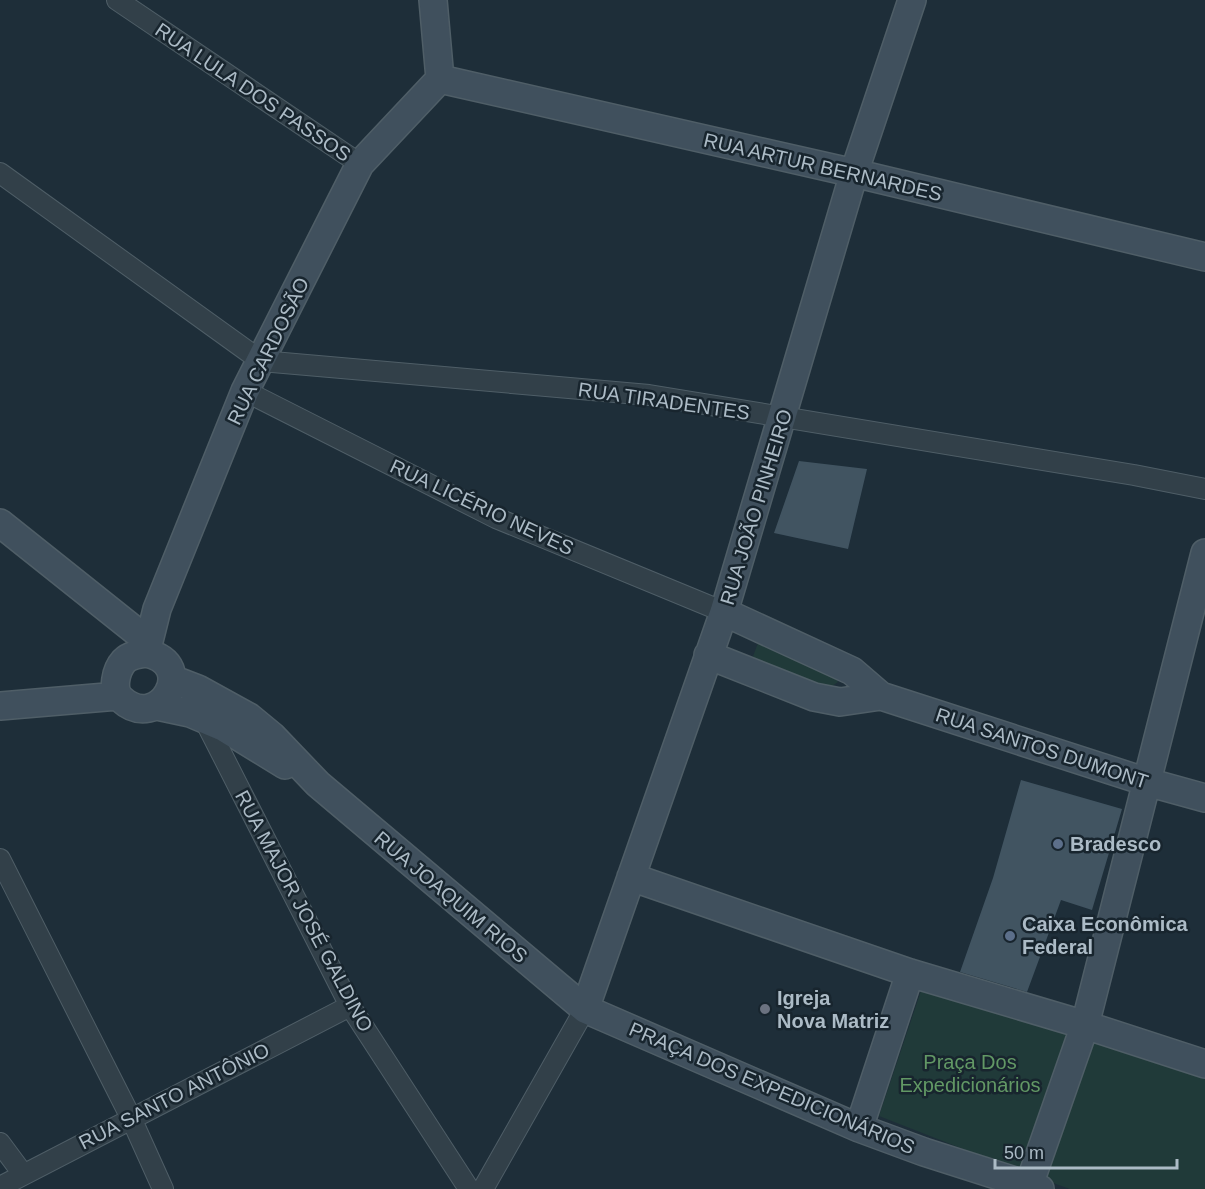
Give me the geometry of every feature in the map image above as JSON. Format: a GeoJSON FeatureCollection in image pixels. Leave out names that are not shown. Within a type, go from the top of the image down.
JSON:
{"type":"FeatureCollection","features":[{"type":"Feature","properties":{"kind":"main road"},"geometry":{"type":"LineString","coordinates":[[433,0],[440,79]]}},
{"type":"Feature","properties":{"kind":"main road","name":"RUA JOÃO PINHEIRO"},"geometry":{"type":"LineString","coordinates":[[585,1009],[724,612],[854,173],[912,0]]}},
{"type":"Feature","properties":{"kind":"main road","name":"RUA CARDOSÃO"},"geometry":{"type":"LineString","coordinates":[[147,647],[157,609],[245,391],[360,164],[440,79]]}},
{"type":"Feature","properties":{"kind":"main road","name":"RUA ARTUR BERNARDES"},"geometry":{"type":"LineString","coordinates":[[440,79],[854,173],[1205,257]]}},
{"type":"Feature","properties":{"kind":"main road"},"geometry":{"type":"LineString","coordinates":[[0,523],[164,661],[172,679],[171,690],[165,699],[157,706],[143,709],[134,707],[118,696],[0,706]]}},
{"type":"Feature","properties":{"kind":"main road"},"geometry":{"type":"LineString","coordinates":[[1034,1187],[1085,1025],[1205,553]]}},
{"type":"Feature","properties":{"kind":"main road","name":"RUA SANTOS DUMONT"},"geometry":{"type":"LineString","coordinates":[[724,612],[852,671],[881,696],[1147,782],[1205,798]]}},
{"type":"Feature","properties":{"kind":"main road"},"geometry":{"type":"LineString","coordinates":[[118,696],[116,685],[119,668],[125,660],[147,647]]}},
{"type":"Feature","properties":{"kind":"main road","name":"RUA SANTOS DUMONT"},"geometry":{"type":"LineString","coordinates":[[708,655],[814,697],[840,702],[881,696]]}},
{"type":"Feature","properties":{"kind":"main road","name":"RUA JOAQUIM RIOS"},"geometry":{"type":"LineString","coordinates":[[172,679],[198,689],[249,717],[272,736],[318,784],[585,1009]]}},
{"type":"Feature","properties":{"kind":"main road","name":"RUA JOAQUIM RIOS"},"geometry":{"type":"LineString","coordinates":[[157,706],[204,719],[223,727],[318,784]]}},
{"type":"Feature","properties":{"kind":"main road"},"geometry":{"type":"LineString","coordinates":[[631,877],[910,973],[1085,1025],[1205,1064]]}},
{"type":"Feature","properties":{"kind":"main road"},"geometry":{"type":"LineString","coordinates":[[859,1128],[910,973]]}},
{"type":"Feature","properties":{"kind":"main road","name":"PRAÇA DOS EXPEDICIONÁRIOS"},"geometry":{"type":"LineString","coordinates":[[585,1009],[859,1128],[1000,1183],[1034,1187]]}},
{"type":"Feature","properties":{"kind":"street","name":"RUA LULA DOS PASSOS"},"geometry":{"type":"LineString","coordinates":[[117,0],[360,164]]}},
{"type":"Feature","properties":{"kind":"street"},"geometry":{"type":"LineString","coordinates":[[0,173],[261,361]]}},
{"type":"Feature","properties":{"kind":"street","name":"RUA TIRADENTES"},"geometry":{"type":"LineString","coordinates":[[261,361],[649,396],[1134,475],[1205,489]]}},
{"type":"Feature","properties":{"kind":"street","name":"RUA LICÉRIO NEVES"},"geometry":{"type":"LineString","coordinates":[[245,391],[496,518],[724,612]]}},
{"type":"Feature","properties":{"kind":"street","name":"RUA MAJOR JOSÉ GALDINO"},"geometry":{"type":"LineString","coordinates":[[204,719],[350,1006],[469,1189]]}},
{"type":"Feature","properties":{"kind":"street"},"geometry":{"type":"LineString","coordinates":[[0,859],[131,1118],[164,1189]]}},
{"type":"Feature","properties":{"kind":"street","name":"RUA SANTO ANTÔNIO"},"geometry":{"type":"LineString","coordinates":[[0,1187],[350,1006]]}},
{"type":"Feature","properties":{"kind":"street"},"geometry":{"type":"LineString","coordinates":[[483,1189],[585,1009]]}},
{"type":"Feature","properties":{"kind":"street"},"geometry":{"type":"LineString","coordinates":[[0,1143],[23,1174]]}},
{"type":"Feature","properties":{"kind":"green space"},"geometry":{"type":"Polygon","coordinates":[[[761,635],[830,663],[838,682],[819,695],[749,667],[761,635]]]}},
{"type":"Feature","properties":{"kind":"green space","name":"Praça Dos Expedicionários"},"geometry":{"type":"Polygon","coordinates":[[[923,985],[1205,1073],[1205,1189],[1070,1189],[879,1116],[923,985]]]}},
{"type":"Feature","properties":{"kind":"building"},"geometry":{"type":"Polygon","coordinates":[[[799,461],[867,469],[848,549],[774,533],[799,461]]]}},
{"type":"Feature","properties":{"kind":"building","name":"Bradesco"},"geometry":{"type":"Polygon","coordinates":[[[1021,780],[1122,809],[1092,910],[1061,900],[1027,992],[960,972],[993,878],[1021,780]]]}},
{"type":"Feature","properties":{"kind":"place","name":"Bradesco"},"geometry":{"type":"Point","coordinates":[1058,844]}},
{"type":"Feature","properties":{"kind":"place","name":"Caixa Econômica Federal"},"geometry":{"type":"Point","coordinates":[1010,936]}},
{"type":"Feature","properties":{"kind":"place","name":"Igreja Nova Matriz"},"geometry":{"type":"Point","coordinates":[765,1009]}}]}
